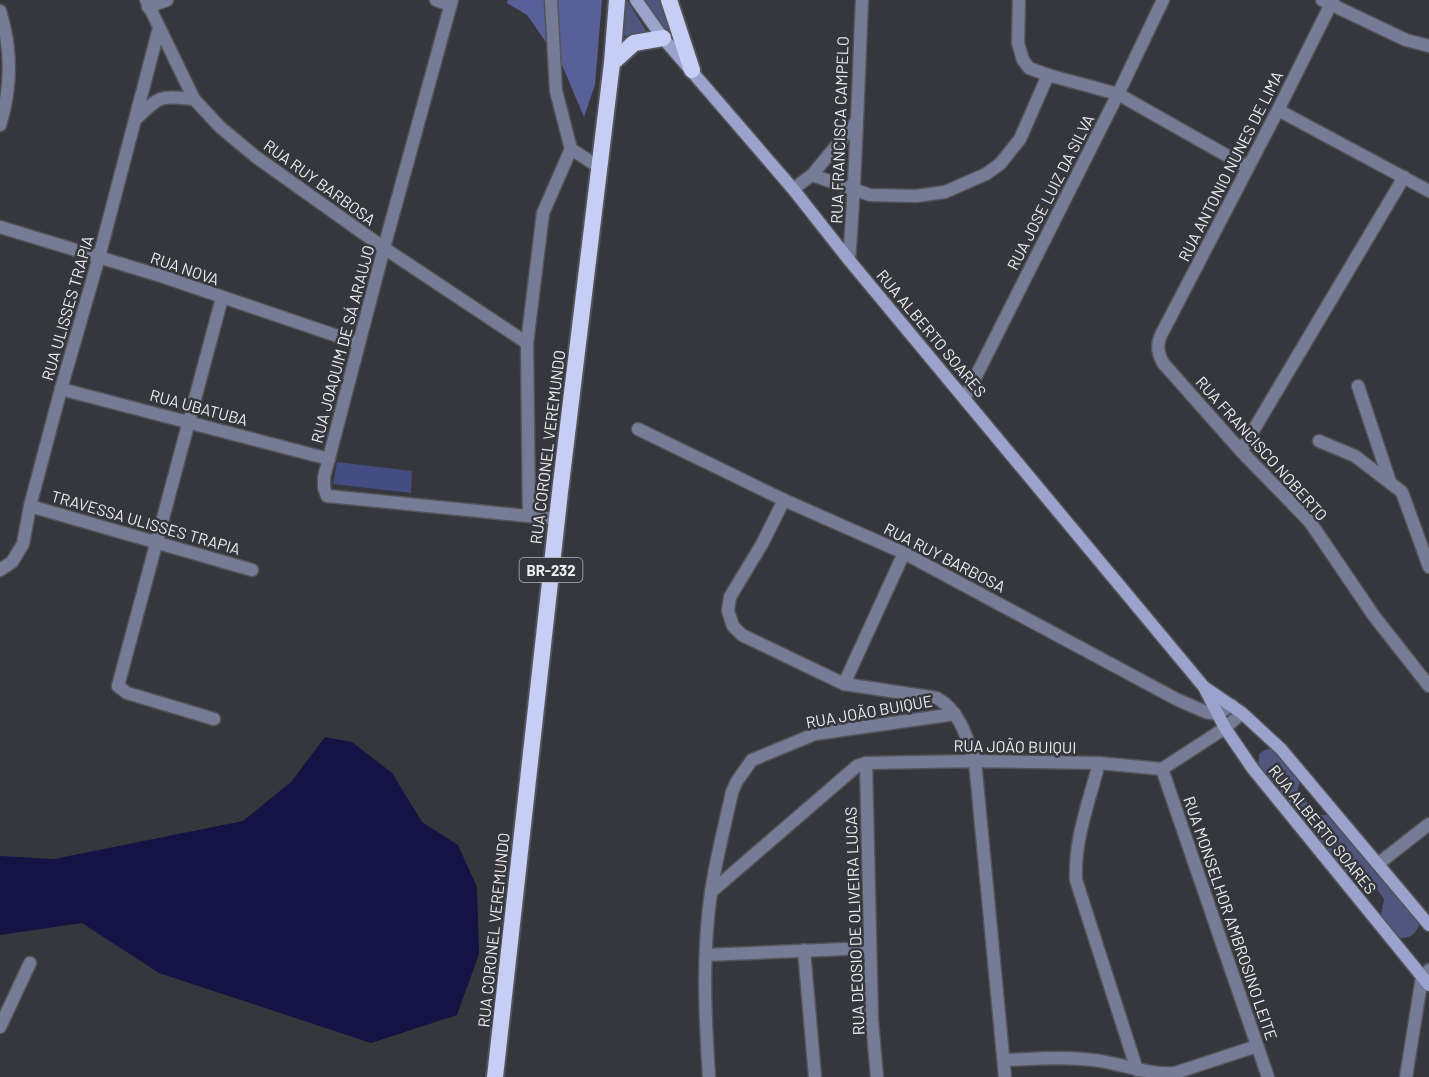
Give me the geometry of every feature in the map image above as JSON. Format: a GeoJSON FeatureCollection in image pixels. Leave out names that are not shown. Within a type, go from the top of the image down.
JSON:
{"type":"FeatureCollection","features":[{"type":"Feature","properties":{"kind":"highway","name":"RUA CORONEL VEREMUNDO"},"geometry":{"type":"LineString","coordinates":[[495,1077],[557,519],[612,63],[616,0]]}},
{"type":"Feature","properties":{"kind":"highway"},"geometry":{"type":"LineString","coordinates":[[669,0],[692,70]]}},
{"type":"Feature","properties":{"kind":"highway"},"geometry":{"type":"LineString","coordinates":[[612,63],[634,43],[663,38]]}},
{"type":"Feature","properties":{"kind":"main road","name":"RUA ALBERTO SOARES"},"geometry":{"type":"LineString","coordinates":[[636,0],[663,38],[793,189],[849,260],[1204,687],[1216,714],[1253,769],[1427,977]]}},
{"type":"Feature","properties":{"kind":"main road","name":"RUA ALBERTO SOARES"},"geometry":{"type":"LineString","coordinates":[[1204,687],[1237,709],[1281,749],[1429,925]]}},
{"type":"Feature","properties":{"kind":"street"},"geometry":{"type":"LineString","coordinates":[[147,3],[167,0]]}},
{"type":"Feature","properties":{"kind":"street"},"geometry":{"type":"LineString","coordinates":[[436,0],[451,2]]}},
{"type":"Feature","properties":{"kind":"street"},"geometry":{"type":"LineString","coordinates":[[550,0],[556,91],[571,149],[543,213],[527,343],[529,515],[557,519]]}},
{"type":"Feature","properties":{"kind":"street","name":"RUA FRANCISCA CAMPELO"},"geometry":{"type":"LineString","coordinates":[[849,260],[855,190],[862,0]]}},
{"type":"Feature","properties":{"kind":"street"},"geometry":{"type":"LineString","coordinates":[[1019,0],[1018,43],[1023,60],[1029,68],[1118,94],[1247,167]]}},
{"type":"Feature","properties":{"kind":"street","name":"RUA JOSE LUIZ DA SILVA"},"geometry":{"type":"LineString","coordinates":[[965,398],[1163,0]]}},
{"type":"Feature","properties":{"kind":"street"},"geometry":{"type":"LineString","coordinates":[[1328,1],[1406,40],[1429,46]]}},
{"type":"Feature","properties":{"kind":"street","name":"RUA ANTONIO NUNES DE LIMA"},"geometry":{"type":"LineString","coordinates":[[1158,348],[1161,335],[1278,110],[1328,1]]}},
{"type":"Feature","properties":{"kind":"street","name":"RUA JOAQUIM DE SÁ ARAUJO"},"geometry":{"type":"LineString","coordinates":[[451,2],[358,343],[324,488],[327,496],[529,515]]}},
{"type":"Feature","properties":{"kind":"street","name":"RUA RUY BARBOSA"},"geometry":{"type":"LineString","coordinates":[[147,3],[194,99],[220,127],[256,157],[384,248],[527,343]]}},
{"type":"Feature","properties":{"kind":"street"},"geometry":{"type":"LineString","coordinates":[[0,11],[10,58],[9,86],[0,125]]}},
{"type":"Feature","properties":{"kind":"street","name":"RUA ULISSES TRAPIA"},"geometry":{"type":"LineString","coordinates":[[0,570],[12,562],[23,544],[30,506],[60,389],[99,257],[159,28]]}},
{"type":"Feature","properties":{"kind":"street"},"geometry":{"type":"LineString","coordinates":[[812,175],[870,195],[916,196],[945,192],[986,174],[1000,164],[1020,139],[1047,75]]}},
{"type":"Feature","properties":{"kind":"street"},"geometry":{"type":"LineString","coordinates":[[135,120],[161,97],[194,99]]}},
{"type":"Feature","properties":{"kind":"street"},"geometry":{"type":"LineString","coordinates":[[1278,110],[1429,191]]}},
{"type":"Feature","properties":{"kind":"street"},"geometry":{"type":"LineString","coordinates":[[793,189],[812,175],[856,122]]}},
{"type":"Feature","properties":{"kind":"street"},"geometry":{"type":"LineString","coordinates":[[571,149],[599,167]]}},
{"type":"Feature","properties":{"kind":"street"},"geometry":{"type":"LineString","coordinates":[[1241,451],[1404,177]]}},
{"type":"Feature","properties":{"kind":"street","name":"RUA NOVA"},"geometry":{"type":"LineString","coordinates":[[0,227],[161,276],[358,343]]}},
{"type":"Feature","properties":{"kind":"street"},"geometry":{"type":"LineString","coordinates":[[214,719],[127,693],[118,686],[222,298]]}},
{"type":"Feature","properties":{"kind":"street","name":"RUA FRANCISCO NOBERTO"},"geometry":{"type":"LineString","coordinates":[[1158,348],[1163,363],[1241,451],[1310,522],[1374,616],[1429,686]]}},
{"type":"Feature","properties":{"kind":"street"},"geometry":{"type":"LineString","coordinates":[[1358,386],[1391,483]]}},
{"type":"Feature","properties":{"kind":"street","name":"RUA UBATUBA"},"geometry":{"type":"LineString","coordinates":[[60,389],[329,459]]}},
{"type":"Feature","properties":{"kind":"street","name":"RUA RUY BARBOSA"},"geometry":{"type":"LineString","coordinates":[[638,429],[784,500],[903,553],[1178,700],[1216,714]]}},
{"type":"Feature","properties":{"kind":"street"},"geometry":{"type":"LineString","coordinates":[[1318,441],[1355,456],[1402,492],[1429,567]]}},
{"type":"Feature","properties":{"kind":"street"},"geometry":{"type":"LineString","coordinates":[[784,500],[762,544],[730,597],[728,612],[733,626],[742,635],[844,684],[937,698],[946,703],[955,714],[975,761],[1005,1077]]}},
{"type":"Feature","properties":{"kind":"street","name":"TRAVESSA ULISSES TRAPIA"},"geometry":{"type":"LineString","coordinates":[[30,506],[252,570]]}},
{"type":"Feature","properties":{"kind":"street"},"geometry":{"type":"LineString","coordinates":[[844,684],[903,553]]}},
{"type":"Feature","properties":{"kind":"street"},"geometry":{"type":"LineString","coordinates":[[1216,714],[1237,709]]}},
{"type":"Feature","properties":{"kind":"street"},"geometry":{"type":"LineString","coordinates":[[1162,769],[1225,728],[1237,709]]}},
{"type":"Feature","properties":{"kind":"street","name":"RUA JOÃO BUIQUE"},"geometry":{"type":"LineString","coordinates":[[709,1077],[704,1000],[711,892],[732,792],[737,781],[752,760],[815,734],[955,714]]}},
{"type":"Feature","properties":{"kind":"street","name":"RUA JOÃO BUIQUI"},"geometry":{"type":"LineString","coordinates":[[866,764],[975,761],[1099,763],[1162,769]]}},
{"type":"Feature","properties":{"kind":"street"},"geometry":{"type":"LineString","coordinates":[[1099,763],[1077,844],[1076,880],[1137,1070]]}},
{"type":"Feature","properties":{"kind":"street"},"geometry":{"type":"LineString","coordinates":[[711,892],[857,766],[866,764]]}},
{"type":"Feature","properties":{"kind":"street","name":"RUA DEOSIO DE OLIVEIRA LUCAS"},"geometry":{"type":"LineString","coordinates":[[866,764],[872,1021],[878,1077]]}},
{"type":"Feature","properties":{"kind":"street","name":"RUA MONSELHOR AMBROSINO LEITE"},"geometry":{"type":"LineString","coordinates":[[1162,769],[1268,1077]]}},
{"type":"Feature","properties":{"kind":"street"},"geometry":{"type":"LineString","coordinates":[[1378,864],[1429,824]]}},
{"type":"Feature","properties":{"kind":"street"},"geometry":{"type":"LineString","coordinates":[[706,955],[870,948]]}},
{"type":"Feature","properties":{"kind":"street"},"geometry":{"type":"LineString","coordinates":[[804,950],[816,1077]]}},
{"type":"Feature","properties":{"kind":"street"},"geometry":{"type":"LineString","coordinates":[[0,1027],[3,1013],[30,963]]}},
{"type":"Feature","properties":{"kind":"street"},"geometry":{"type":"LineString","coordinates":[[1406,1077],[1427,977]]}},
{"type":"Feature","properties":{"kind":"street"},"geometry":{"type":"LineString","coordinates":[[1004,1060],[1089,1059],[1137,1070],[1175,1073],[1257,1046]]}},
{"type":"Feature","properties":{"kind":"shaded area"},"geometry":{"type":"Polygon","coordinates":[[[508,0],[602,0],[595,85],[584,117],[562,65],[527,15],[507,3],[508,0]]]}},
{"type":"Feature","properties":{"kind":"shaded area"},"geometry":{"type":"Polygon","coordinates":[[[623,0],[627,0],[648,34],[623,36],[623,0]]]}},
{"type":"Feature","properties":{"kind":"shaded area"},"geometry":{"type":"Polygon","coordinates":[[[639,0],[660,0],[681,57],[639,0]]]}},
{"type":"Feature","properties":{"kind":"shaded area"},"geometry":{"type":"Polygon","coordinates":[[[325,737],[352,742],[392,773],[422,822],[458,845],[477,887],[479,954],[457,1015],[371,1043],[159,973],[82,923],[0,935],[0,856],[54,859],[243,821],[291,782],[325,737]]]}},
{"type":"Feature","properties":{"kind":"shaded area"},"geometry":{"type":"Polygon","coordinates":[[[1272,748],[1283,758],[1300,781],[1297,792],[1319,815],[1332,815],[1420,920],[1412,935],[1401,938],[1392,930],[1381,915],[1384,899],[1366,874],[1347,874],[1258,771],[1259,754],[1272,748]]]}},
{"type":"Feature","properties":{"kind":"building"},"geometry":{"type":"Polygon","coordinates":[[[337,462],[412,471],[411,493],[333,484],[337,462]]]}}]}
